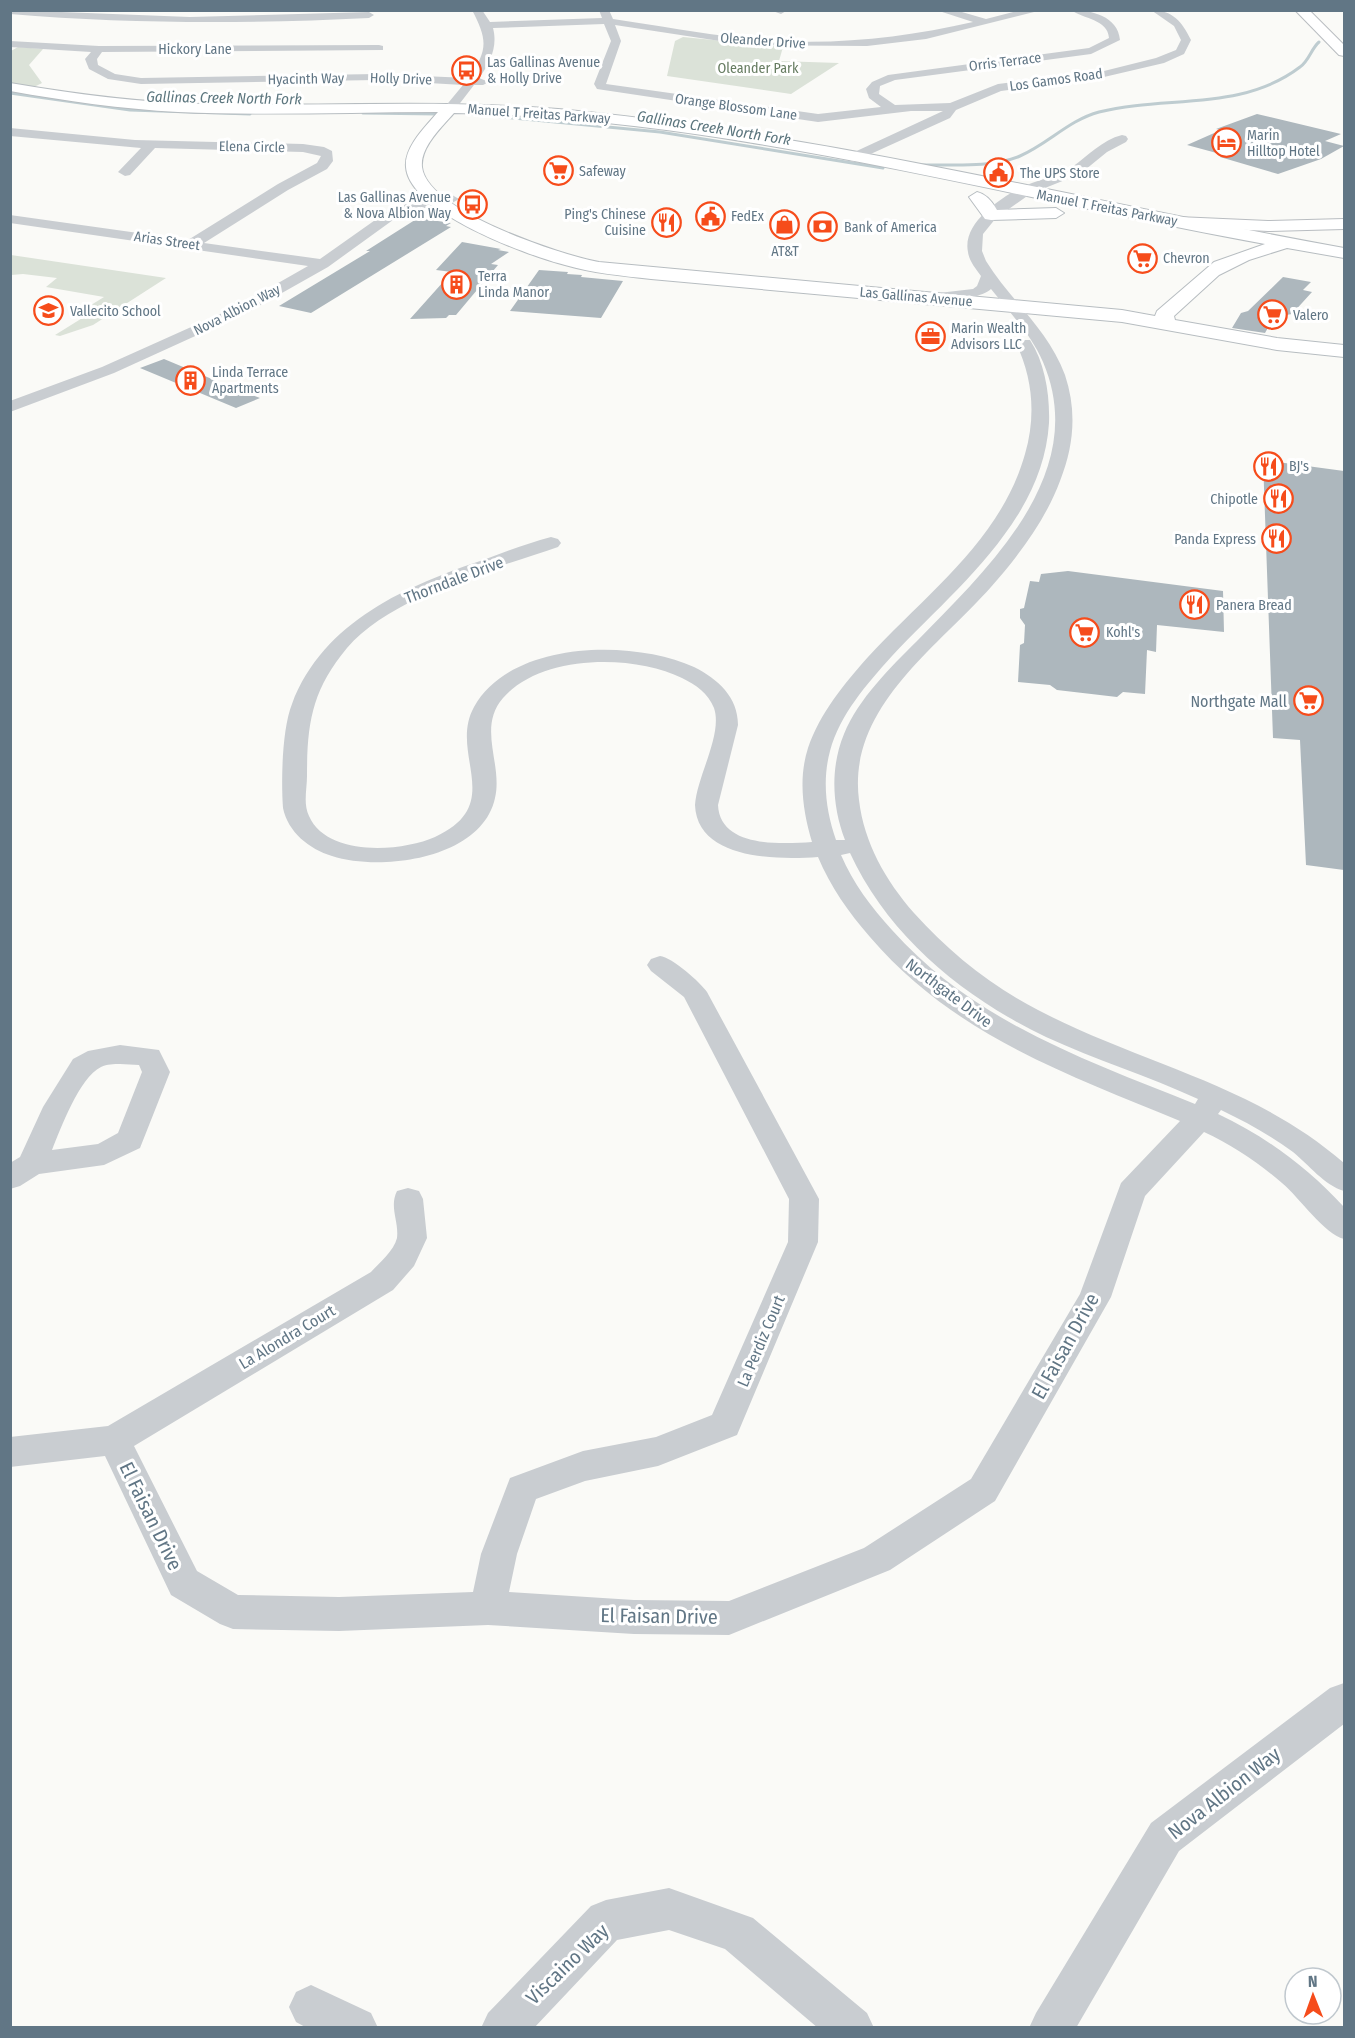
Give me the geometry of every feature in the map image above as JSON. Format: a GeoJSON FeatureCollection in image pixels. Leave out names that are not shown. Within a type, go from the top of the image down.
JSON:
{"type":"FeatureCollection","features":[{"type":"Feature","properties":{"kind":"main road"},"geometry":{"type":"LineString","coordinates":[[1301,10],[1344,52]]}},
{"type":"Feature","properties":{"kind":"main road"},"geometry":{"type":"LineString","coordinates":[[477,85],[486,96],[572,114]]}},
{"type":"Feature","properties":{"kind":"main road","name":"Manuel T Freitas Parkway"},"geometry":{"type":"LineString","coordinates":[[10,87],[67,98],[175,108],[453,114],[710,145],[978,190]]}},
{"type":"Feature","properties":{"kind":"main road","name":"Manuel T Freitas Parkway"},"geometry":{"type":"LineString","coordinates":[[10,99],[84,111],[163,117],[572,114],[718,133],[904,168],[978,190],[1009,203],[1206,250],[1258,253],[1344,266]]}},
{"type":"Feature","properties":{"kind":"main road"},"geometry":{"type":"LineString","coordinates":[[414,162],[433,158],[453,114]]}},
{"type":"Feature","properties":{"kind":"main road"},"geometry":{"type":"LineString","coordinates":[[414,162],[422,144],[453,114]]}},
{"type":"Feature","properties":{"kind":"main road","name":"Las Gallinas Avenue"},"geometry":{"type":"LineString","coordinates":[[414,162],[417,180],[430,195],[445,200],[470,220],[567,261],[605,269],[1122,316],[1277,344],[1344,351]]}},
{"type":"Feature","properties":{"kind":"main road","name":"Las Gallinas Avenue"},"geometry":{"type":"LineString","coordinates":[[436,179],[446,194],[445,200]]}},
{"type":"Feature","properties":{"kind":"main road"},"geometry":{"type":"LineString","coordinates":[[978,190],[1014,183],[1047,181],[1052,190],[1070,200]]}},
{"type":"Feature","properties":{"kind":"main road"},"geometry":{"type":"LineString","coordinates":[[978,190],[1002,196],[1024,191]]}},
{"type":"Feature","properties":{"kind":"main road"},"geometry":{"type":"LineString","coordinates":[[978,190],[991,215],[1056,213]]}},
{"type":"Feature","properties":{"kind":"main road","name":"Manuel T Freitas Parkway"},"geometry":{"type":"LineString","coordinates":[[1024,191],[1344,254]]}},
{"type":"Feature","properties":{"kind":"main road"},"geometry":{"type":"LineString","coordinates":[[1009,203],[1050,202],[1204,233],[1282,243]]}},
{"type":"Feature","properties":{"kind":"main road"},"geometry":{"type":"LineString","coordinates":[[1178,222],[1268,226],[1344,226]]}},
{"type":"Feature","properties":{"kind":"main road"},"geometry":{"type":"LineString","coordinates":[[1258,253],[1258,259],[1182,319],[1166,324],[1164,315],[1206,250],[1241,256],[1258,253],[1282,243],[1344,226]]}},
{"type":"Feature","properties":{"kind":"main road"},"geometry":{"type":"LineString","coordinates":[[1240,271],[1275,264]]}},
{"type":"Feature","properties":{"kind":"main road"},"geometry":{"type":"LineString","coordinates":[[1310,265],[1344,266]]}},
{"type":"Feature","properties":{"kind":"main road"},"geometry":{"type":"LineString","coordinates":[[1030,325],[1032,319],[1043,312],[1060,310]]}},
{"type":"Feature","properties":{"kind":"street"},"geometry":{"type":"LineString","coordinates":[[476,10],[494,25],[503,37]]}},
{"type":"Feature","properties":{"kind":"street"},"geometry":{"type":"LineString","coordinates":[[477,85],[489,54],[494,25],[488,10]]}},
{"type":"Feature","properties":{"kind":"street"},"geometry":{"type":"LineString","coordinates":[[775,10],[781,11]]}},
{"type":"Feature","properties":{"kind":"street"},"geometry":{"type":"LineString","coordinates":[[941,10],[989,23]]}},
{"type":"Feature","properties":{"kind":"street","name":"Oleander Drive"},"geometry":{"type":"LineString","coordinates":[[494,25],[606,16],[704,37],[802,44],[867,43],[926,36],[1037,10]]}},
{"type":"Feature","properties":{"kind":"street","name":"Orris Terrace"},"geometry":{"type":"LineString","coordinates":[[892,109],[873,95],[872,89],[876,84],[892,77],[1082,52],[1103,47],[1115,40],[1116,34],[1112,26],[1076,10]]}},
{"type":"Feature","properties":{"kind":"street","name":"Los Gamos Road"},"geometry":{"type":"LineString","coordinates":[[853,158],[946,115],[952,107],[998,88],[1104,74],[1160,62],[1179,52],[1186,40],[1178,24],[1156,10]]}},
{"type":"Feature","properties":{"kind":"street"},"geometry":{"type":"LineString","coordinates":[[10,11],[83,17],[189,20],[369,16]]}},
{"type":"Feature","properties":{"kind":"street","name":"Orange Blossom Lane"},"geometry":{"type":"LineString","coordinates":[[606,16],[616,41],[600,84],[601,87],[805,117],[831,118],[892,109],[952,107]]}},
{"type":"Feature","properties":{"kind":"street","name":"Hickory Lane"},"geometry":{"type":"LineString","coordinates":[[10,44],[99,49],[379,44]]}},
{"type":"Feature","properties":{"kind":"street","name":"Holly Drive"},"geometry":{"type":"LineString","coordinates":[[379,44],[360,70],[363,78],[477,85]]}},
{"type":"Feature","properties":{"kind":"street","name":"Hyacinth Way"},"geometry":{"type":"LineString","coordinates":[[99,49],[91,59],[93,67],[112,77],[141,81],[363,78]]}},
{"type":"Feature","properties":{"kind":"street"},"geometry":{"type":"LineString","coordinates":[[453,114],[499,56]]}},
{"type":"Feature","properties":{"kind":"street","name":"Elena Circle"},"geometry":{"type":"LineString","coordinates":[[11,133],[151,145],[303,148],[320,150],[327,154],[327,161],[322,166],[282,187],[192,244]]}},
{"type":"Feature","properties":{"kind":"street","name":"Northgate Drive"},"geometry":{"type":"LineString","coordinates":[[1122,139],[1103,149],[1075,171],[1024,191],[991,215],[976,234],[974,248],[976,257],[1012,306],[1030,325],[1050,358],[1058,383],[1053,416],[1021,490],[1004,521],[977,556],[862,676],[832,716],[820,742],[814,770],[814,796],[818,823],[826,849],[839,878],[874,928],[904,959],[964,1008],[1006,1035],[1060,1061],[1208,1107],[1255,1114],[1292,1137],[1344,1180]]}},
{"type":"Feature","properties":{"kind":"street"},"geometry":{"type":"LineString","coordinates":[[125,172],[151,145]]}},
{"type":"Feature","properties":{"kind":"street","name":"Nova Albion Way"},"geometry":{"type":"LineString","coordinates":[[10,407],[108,370],[243,309],[323,264],[400,209],[445,200]]}},
{"type":"Feature","properties":{"kind":"street","name":"Arias Street"},"geometry":{"type":"LineString","coordinates":[[10,219],[323,264]]}},
{"type":"Feature","properties":{"kind":"street"},"geometry":{"type":"LineString","coordinates":[[930,299],[977,293],[984,288],[989,275]]}},
{"type":"Feature","properties":{"kind":"street","name":"Northgate Drive"},"geometry":{"type":"LineString","coordinates":[[1012,306],[1005,312],[1028,350],[1039,389],[1053,416],[1059,460],[1046,494],[1029,526],[1002,562],[889,683],[861,722],[851,747],[846,772],[846,797],[859,845],[871,873],[905,918],[940,954],[989,992],[1027,1016],[1208,1107],[1235,1135],[1302,1183],[1344,1227]]}},
{"type":"Feature","properties":{"kind":"street","name":"Thorndale Drive"},"geometry":{"type":"LineString","coordinates":[[551,543],[452,578],[397,602],[375,616],[337,647],[312,681],[298,718],[294,809],[302,826],[320,842],[344,852],[379,857],[416,851],[447,840],[470,824],[482,806],[485,789],[479,730],[481,713],[493,697],[507,683],[530,670],[558,661],[590,656],[622,656],[651,660],[680,669],[700,679],[717,694],[726,711],[726,729],[706,803],[708,819],[717,832],[732,842],[757,849],[826,849],[859,845]]}},
{"type":"Feature","properties":{"kind":"street","name":"La Perdiz Court"},"geometry":{"type":"LineString","coordinates":[[488,1608],[499,1554],[522,1489],[584,1466],[658,1451],[724,1425],[803,1242],[804,1199],[694,992],[660,965]]}},
{"type":"Feature","properties":{"kind":"street"},"geometry":{"type":"LineString","coordinates":[[110,1054],[149,1057],[156,1072],[130,1140],[104,1154],[21,1171],[76,1074],[88,1061],[110,1054]]}},
{"type":"Feature","properties":{"kind":"street","name":"El Faisan Drive"},"geometry":{"type":"LineString","coordinates":[[114,1440],[184,1583],[233,1612],[339,1614],[488,1608],[634,1617],[729,1618],[877,1559],[983,1490],[1095,1298],[1132,1191],[1208,1107]]}},
{"type":"Feature","properties":{"kind":"street","name":"La Alondra Court"},"geometry":{"type":"LineString","coordinates":[[114,1440],[382,1281],[403,1257],[412,1238],[408,1199]]}},
{"type":"Feature","properties":{"kind":"street"},"geometry":{"type":"LineString","coordinates":[[10,1452],[114,1440]]}},
{"type":"Feature","properties":{"kind":"street","name":"Nova Albion Way"},"geometry":{"type":"LineString","coordinates":[[1051,2028],[1165,1837],[1344,1701]]}},
{"type":"Feature","properties":{"kind":"street","name":"Viscaino Way"},"geometry":{"type":"LineString","coordinates":[[503,2028],[606,1922],[669,1910],[738,1933],[852,2028]]}},
{"type":"Feature","properties":{"kind":"street"},"geometry":{"type":"LineString","coordinates":[[311,2007],[356,2028]]}},
{"type":"Feature","properties":{"kind":"green space","name":"Oleander Park"},"geometry":{"type":"Polygon","coordinates":[[[683,37],[783,47],[779,61],[839,63],[791,94],[667,76],[675,41],[683,37]]]}},
{"type":"Feature","properties":{"kind":"green space"},"geometry":{"type":"Polygon","coordinates":[[[18,47],[43,49],[29,65],[42,83],[32,88],[11,84],[11,51],[18,47]]]}},
{"type":"Feature","properties":{"kind":"green space"},"geometry":{"type":"Polygon","coordinates":[[[11,255],[166,278],[93,325],[60,336],[55,335],[92,312],[83,310],[104,297],[46,287],[57,278],[11,275],[11,255]]]}},
{"type":"Feature","properties":{"kind":"building","name":"Marin Hilltop Hotel"},"geometry":{"type":"Polygon","coordinates":[[[1257,114],[1341,134],[1325,141],[1344,146],[1321,159],[1278,174],[1187,145],[1221,130],[1216,129],[1257,114]]]}},
{"type":"Feature","properties":{"kind":"building"},"geometry":{"type":"Polygon","coordinates":[[[418,218],[451,223],[446,226],[451,227],[311,313],[279,306],[370,251],[366,251],[418,218]]]}},
{"type":"Feature","properties":{"kind":"building"},"geometry":{"type":"Polygon","coordinates":[[[462,242],[509,252],[491,264],[498,265],[456,315],[449,315],[446,318],[410,319],[452,272],[436,270],[462,242]]]}},
{"type":"Feature","properties":{"kind":"building","name":"Terra Linda Manor"},"geometry":{"type":"Polygon","coordinates":[[[539,270],[623,281],[601,318],[510,311],[539,270]]]}},
{"type":"Feature","properties":{"kind":"building"},"geometry":{"type":"Polygon","coordinates":[[[1283,277],[1311,282],[1303,290],[1312,292],[1292,314],[1274,317],[1265,333],[1232,328],[1241,313],[1248,311],[1283,277]]]}},
{"type":"Feature","properties":{"kind":"building"},"geometry":{"type":"Polygon","coordinates":[[[164,359],[260,398],[236,408],[140,368],[164,359]]]}},
{"type":"Feature","properties":{"kind":"building","name":"Northgate Mall"},"geometry":{"type":"Polygon","coordinates":[[[1263,460],[1344,471],[1344,870],[1306,865],[1300,740],[1273,738],[1263,460]]]}},
{"type":"Feature","properties":{"kind":"building","name":"Northgate Mall"},"geometry":{"type":"Polygon","coordinates":[[[1068,571],[1223,591],[1224,632],[1157,625],[1156,652],[1147,650],[1145,694],[1123,692],[1117,697],[1057,690],[1050,685],[1018,682],[1020,645],[1024,643],[1025,625],[1020,618],[1020,609],[1024,608],[1030,581],[1039,582],[1041,574],[1068,571]]]}},
{"type":"Feature","properties":{"kind":"waterway","name":"Gallinas Creek North Fork"},"geometry":{"type":"LineString","coordinates":[[916,165],[995,163],[1020,156],[1078,121],[1099,112],[1124,107],[1228,97],[1253,91],[1277,81],[1300,67],[1319,42]]}},
{"type":"Feature","properties":{"kind":"waterway","name":"Gallinas Creek North Fork"},"geometry":{"type":"LineString","coordinates":[[10,93],[130,110],[250,114]]}},
{"type":"Feature","properties":{"kind":"waterway","name":"Gallinas Creek North Fork"},"geometry":{"type":"LineString","coordinates":[[363,113],[438,114]]}},
{"type":"Feature","properties":{"kind":"waterway","name":"Gallinas Creek North Fork"},"geometry":{"type":"LineString","coordinates":[[470,114],[660,132],[883,168]]}},
{"type":"Feature","properties":{"kind":"place","name":"Las Gallinas Avenue & Holly Drive"},"geometry":{"type":"Point","coordinates":[466,70]}},
{"type":"Feature","properties":{"kind":"place","name":"Marin Hilltop Hotel"},"geometry":{"type":"Point","coordinates":[1226,143]}},
{"type":"Feature","properties":{"kind":"place","name":"Safeway"},"geometry":{"type":"Point","coordinates":[558,171]}},
{"type":"Feature","properties":{"kind":"place","name":"The UPS Store"},"geometry":{"type":"Point","coordinates":[999,173]}},
{"type":"Feature","properties":{"kind":"place","name":"Las Gallinas Avenue & Nova Albion Way"},"geometry":{"type":"Point","coordinates":[472,205]}},
{"type":"Feature","properties":{"kind":"place","name":"FedEx"},"geometry":{"type":"Point","coordinates":[710,216]}},
{"type":"Feature","properties":{"kind":"place","name":"Ping's Chinese Cuisine"},"geometry":{"type":"Point","coordinates":[667,222]}},
{"type":"Feature","properties":{"kind":"place","name":"AT&T"},"geometry":{"type":"Point","coordinates":[785,224]}},
{"type":"Feature","properties":{"kind":"place","name":"Bank of America"},"geometry":{"type":"Point","coordinates":[823,227]}},
{"type":"Feature","properties":{"kind":"place","name":"Chevron"},"geometry":{"type":"Point","coordinates":[1142,258]}},
{"type":"Feature","properties":{"kind":"place","name":"Terra Linda Manor"},"geometry":{"type":"Point","coordinates":[457,284]}},
{"type":"Feature","properties":{"kind":"place","name":"Vallecito School"},"geometry":{"type":"Point","coordinates":[49,311]}},
{"type":"Feature","properties":{"kind":"place","name":"Valero"},"geometry":{"type":"Point","coordinates":[1272,315]}},
{"type":"Feature","properties":{"kind":"place","name":"Marin Wealth Advisors LLC"},"geometry":{"type":"Point","coordinates":[930,336]}},
{"type":"Feature","properties":{"kind":"place","name":"Linda Terrace Apartments"},"geometry":{"type":"Point","coordinates":[191,380]}},
{"type":"Feature","properties":{"kind":"place","name":"BJ's"},"geometry":{"type":"Point","coordinates":[1268,466]}},
{"type":"Feature","properties":{"kind":"place","name":"Chipotle"},"geometry":{"type":"Point","coordinates":[1279,499]}},
{"type":"Feature","properties":{"kind":"place","name":"Panda Express"},"geometry":{"type":"Point","coordinates":[1277,539]}},
{"type":"Feature","properties":{"kind":"place","name":"Panera Bread"},"geometry":{"type":"Point","coordinates":[1195,605]}},
{"type":"Feature","properties":{"kind":"place","name":"Kohl's"},"geometry":{"type":"Point","coordinates":[1085,632]}},
{"type":"Feature","properties":{"kind":"place","name":"Northgate Mall"},"geometry":{"type":"Point","coordinates":[1308,701]}}]}
